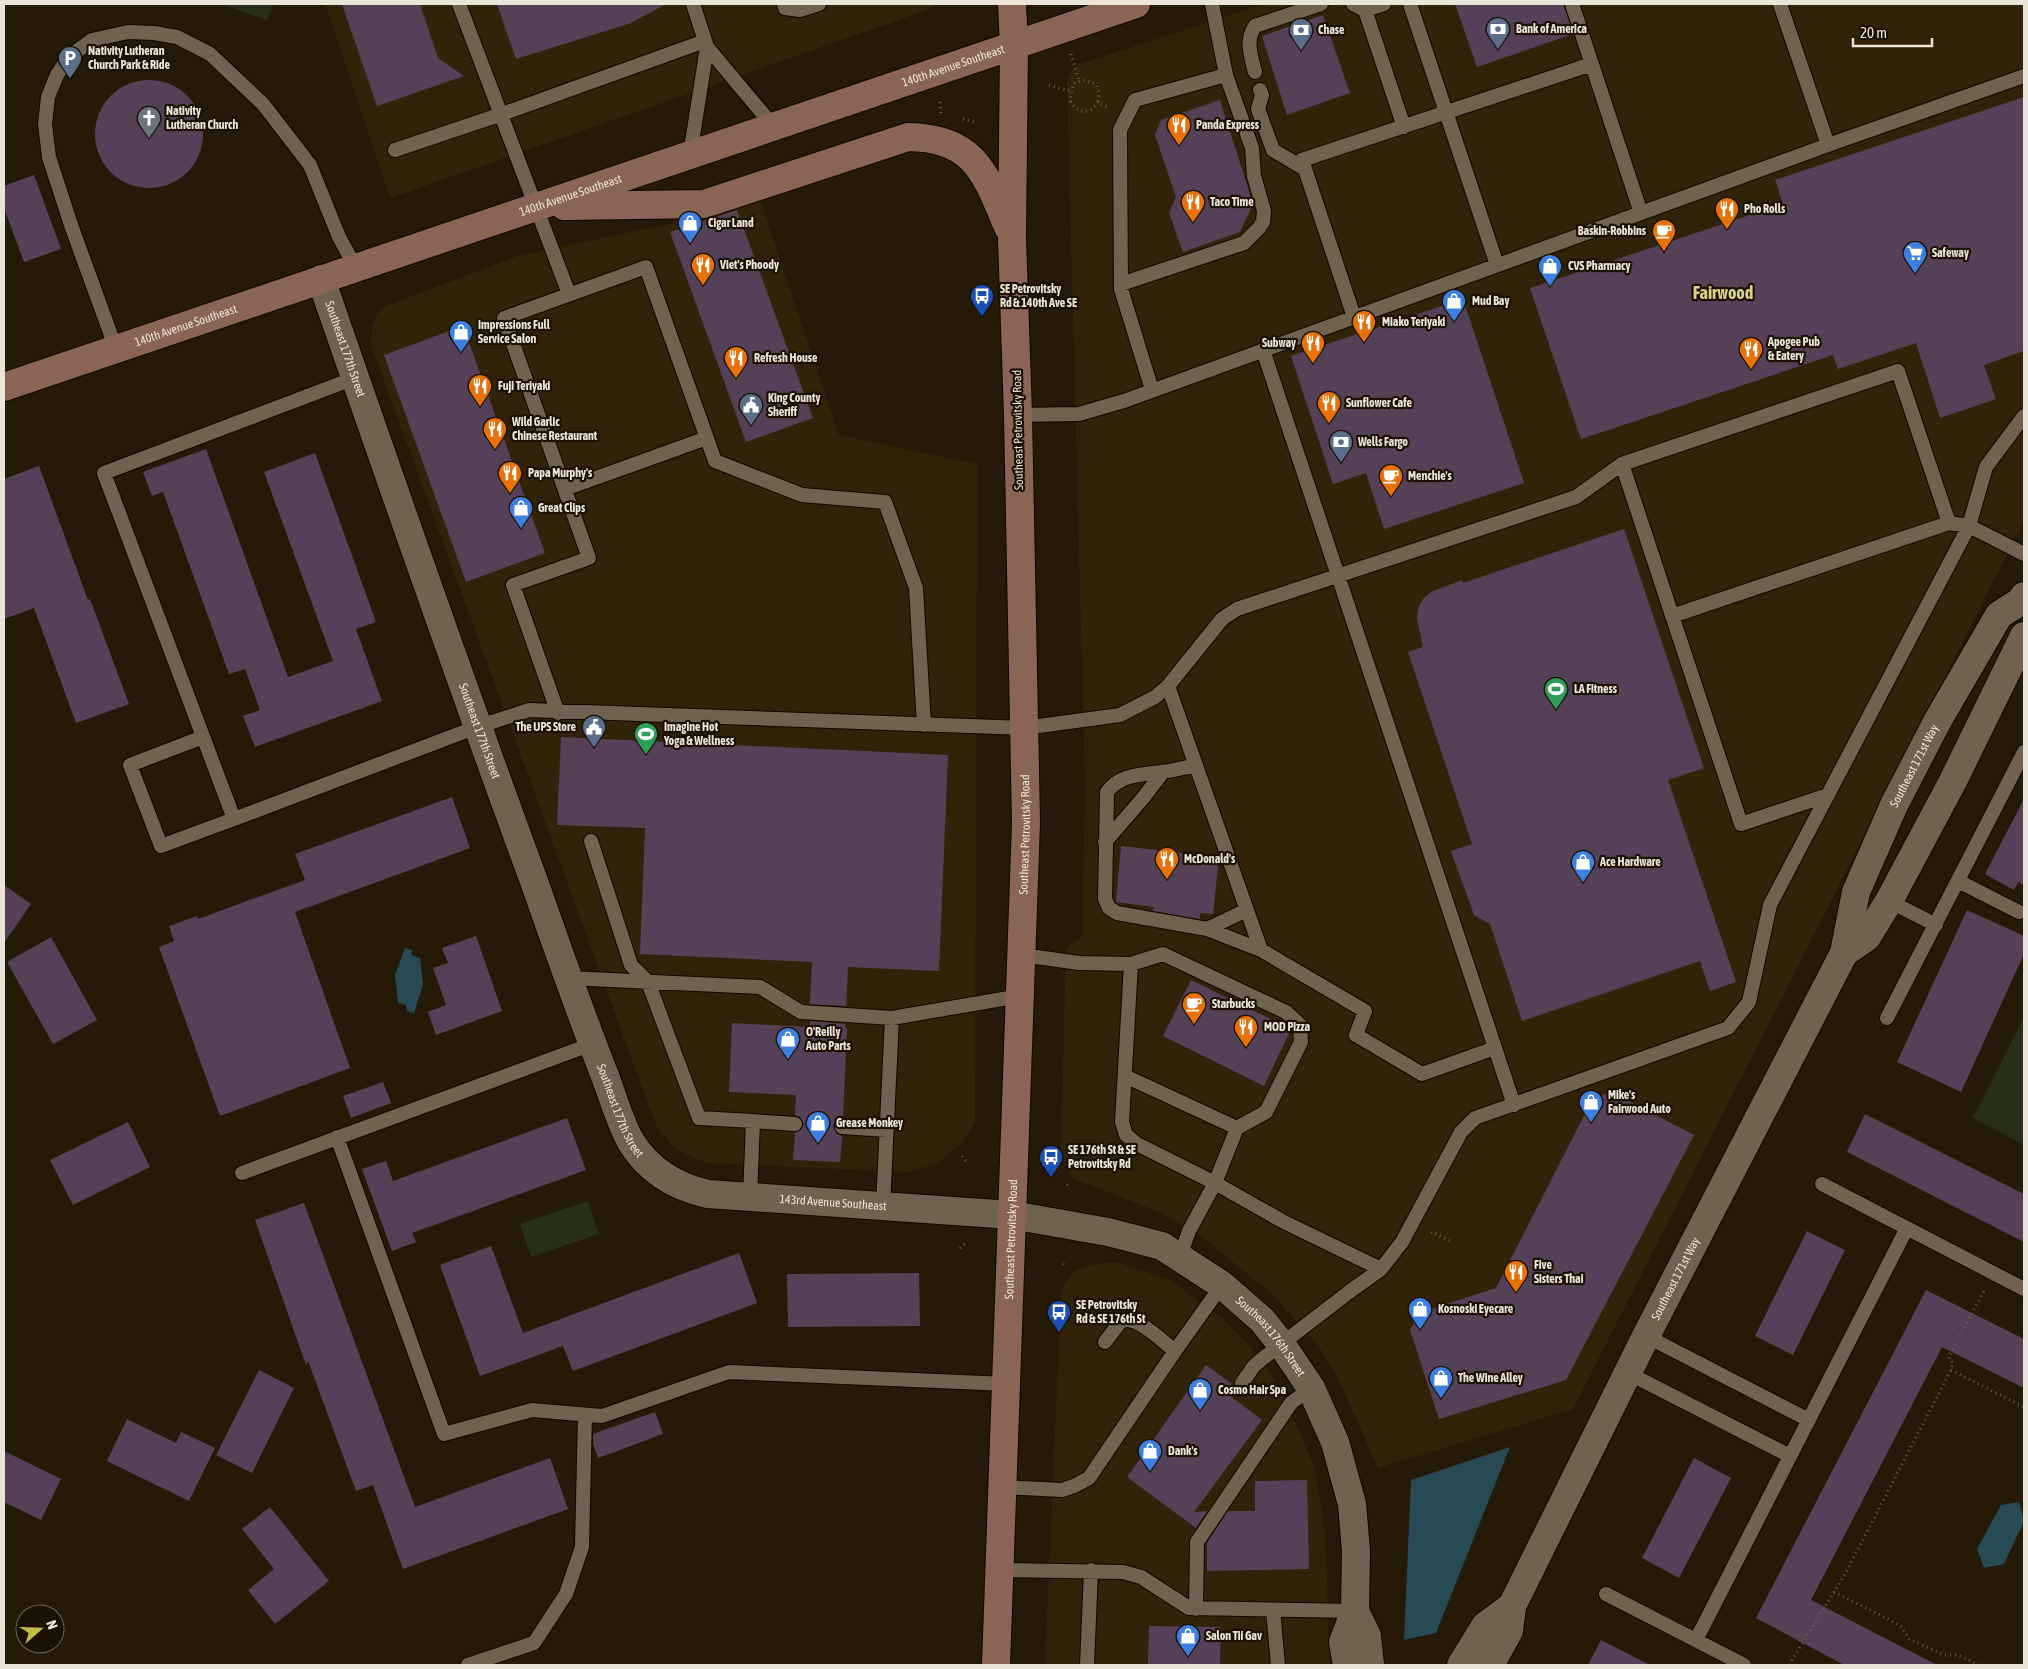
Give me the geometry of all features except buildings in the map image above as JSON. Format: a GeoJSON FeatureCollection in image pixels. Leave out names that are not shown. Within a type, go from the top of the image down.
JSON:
{"type":"FeatureCollection","features":[{"type":"Feature","properties":{"kind":"main road","name":"Southeast Petrovitsky Road"},"geometry":{"type":"LineString","coordinates":[[996,1665],[1026,823],[1018,415],[1012,238],[1014,46],[1012,4]]}},
{"type":"Feature","properties":{"kind":"main road","name":"140th Avenue Southeast"},"geometry":{"type":"LineString","coordinates":[[4,387],[1136,4]]}},
{"type":"Feature","properties":{"kind":"main road"},"geometry":{"type":"LineString","coordinates":[[538,207],[704,204],[908,137],[930,137],[951,144],[975,161],[991,186],[1012,238]]}},
{"type":"Feature","properties":{"kind":"street","name":"Southeast 177th Street"},"geometry":{"type":"LineString","coordinates":[[321,279],[477,727],[592,1044],[630,1140],[657,1173]]}},
{"type":"Feature","properties":{"kind":"street","name":"Southeast 171st Way"},"geometry":{"type":"LineString","coordinates":[[2023,598],[2024,629]]}},
{"type":"Feature","properties":{"kind":"street","name":"Southeast 171st Way"},"geometry":{"type":"LineString","coordinates":[[1490,1665],[1509,1631],[1512,1606],[1628,1372],[1844,952],[1856,892],[1894,805],[1938,720],[1999,615],[2023,598]]}},
{"type":"Feature","properties":{"kind":"street","name":"Southeast 171st Way"},"geometry":{"type":"LineString","coordinates":[[1844,952],[1867,937],[1888,901],[2019,664],[2024,636]]}},
{"type":"Feature","properties":{"kind":"street","name":"143rd Avenue Southeast"},"geometry":{"type":"LineString","coordinates":[[657,1173],[688,1190],[708,1194],[1012,1215]]}},
{"type":"Feature","properties":{"kind":"street","name":"Southeast 176th Street"},"geometry":{"type":"LineString","coordinates":[[1012,1215],[1108,1232],[1162,1246],[1222,1284],[1262,1320],[1282,1344],[1311,1388],[1335,1442],[1352,1504],[1356,1551],[1356,1611],[1343,1642],[1347,1665]]}},
{"type":"Feature","properties":{"kind":"street","name":"Southeast 171st Way"},"geometry":{"type":"LineString","coordinates":[[1461,1665],[1485,1626],[1512,1606]]}},
{"type":"Feature","properties":{"kind":"street","name":"Southeast 176th Street"},"geometry":{"type":"LineString","coordinates":[[1356,1611],[1367,1636],[1370,1665]]}},
{"type":"Feature","properties":{"kind":"lane"},"geometry":{"type":"LineString","coordinates":[[459,4],[538,207],[569,294]]}},
{"type":"Feature","properties":{"kind":"lane"},"geometry":{"type":"LineString","coordinates":[[694,4],[706,44],[774,127]]}},
{"type":"Feature","properties":{"kind":"lane"},"geometry":{"type":"LineString","coordinates":[[784,4],[785,8],[800,10],[819,4]]}},
{"type":"Feature","properties":{"kind":"lane"},"geometry":{"type":"LineString","coordinates":[[1121,284],[1244,243],[1259,228],[1264,210],[1254,176],[1252,148],[1226,75],[1212,4]]}},
{"type":"Feature","properties":{"kind":"lane"},"geometry":{"type":"LineString","coordinates":[[1255,72],[1249,44],[1250,33],[1255,26],[1321,4]]}},
{"type":"Feature","properties":{"kind":"lane"},"geometry":{"type":"LineString","coordinates":[[1384,4],[1359,7],[1404,127]]}},
{"type":"Feature","properties":{"kind":"lane"},"geometry":{"type":"LineString","coordinates":[[1410,4],[1496,265]]}},
{"type":"Feature","properties":{"kind":"lane"},"geometry":{"type":"LineString","coordinates":[[1572,4],[1641,213]]}},
{"type":"Feature","properties":{"kind":"lane"},"geometry":{"type":"LineString","coordinates":[[1780,4],[1828,144]]}},
{"type":"Feature","properties":{"kind":"lane"},"geometry":{"type":"LineString","coordinates":[[116,349],[71,225],[49,157],[45,124],[48,97],[58,75],[69,57],[92,40],[128,32],[154,33],[177,37],[210,54],[263,104],[310,165],[339,237],[356,268]]}},
{"type":"Feature","properties":{"kind":"lane"},"geometry":{"type":"LineString","coordinates":[[395,150],[706,44]]}},
{"type":"Feature","properties":{"kind":"lane"},"geometry":{"type":"LineString","coordinates":[[690,155],[706,44]]}},
{"type":"Feature","properties":{"kind":"lane"},"geometry":{"type":"LineString","coordinates":[[1354,317],[1302,160],[1592,64]]}},
{"type":"Feature","properties":{"kind":"lane"},"geometry":{"type":"LineString","coordinates":[[1152,390],[1133,332],[1121,284],[1120,130],[1135,100],[1226,75]]}},
{"type":"Feature","properties":{"kind":"lane"},"geometry":{"type":"LineString","coordinates":[[1018,415],[1079,414],[1152,390],[1828,144],[2024,76]]}},
{"type":"Feature","properties":{"kind":"lane"},"geometry":{"type":"LineString","coordinates":[[1260,90],[1262,95],[1258,109],[1273,150],[1305,169]]}},
{"type":"Feature","properties":{"kind":"lane"},"geometry":{"type":"LineString","coordinates":[[558,713],[513,585],[589,558],[504,318],[646,267],[715,461],[802,495],[885,502],[916,588],[924,725]]}},
{"type":"Feature","properties":{"kind":"lane"},"geometry":{"type":"LineString","coordinates":[[1263,350],[1514,1105]]}},
{"type":"Feature","properties":{"kind":"lane"},"geometry":{"type":"LineString","coordinates":[[203,738],[130,765],[161,846],[477,727],[529,710],[558,713],[1024,728],[1120,715],[1155,697],[1168,686],[1222,619],[1237,609],[1576,497],[1622,464],[1898,371],[1949,524]]}},
{"type":"Feature","properties":{"kind":"lane"},"geometry":{"type":"LineString","coordinates":[[234,819],[104,473],[355,378]]}},
{"type":"Feature","properties":{"kind":"lane"},"geometry":{"type":"LineString","coordinates":[[1242,1383],[1254,1366],[1381,1269],[1402,1242],[1461,1132],[1475,1118],[1728,1028],[1749,1002],[1770,906],[1969,526],[1986,467],[2024,416]]}},
{"type":"Feature","properties":{"kind":"lane"},"geometry":{"type":"LineString","coordinates":[[565,489],[707,438]]}},
{"type":"Feature","properties":{"kind":"lane"},"geometry":{"type":"LineString","coordinates":[[1622,464],[1741,824],[1828,795]]}},
{"type":"Feature","properties":{"kind":"lane"},"geometry":{"type":"LineString","coordinates":[[1672,616],[1949,524],[1969,526],[2024,554]]}},
{"type":"Feature","properties":{"kind":"lane"},"geometry":{"type":"LineString","coordinates":[[1168,686],[1261,950]]}},
{"type":"Feature","properties":{"kind":"lane"},"geometry":{"type":"LineString","coordinates":[[1887,1018],[2024,752]]}},
{"type":"Feature","properties":{"kind":"lane"},"geometry":{"type":"LineString","coordinates":[[1196,766],[1138,774],[1113,784],[1107,792],[1105,899],[1109,908],[1117,913],[1207,929],[1261,950],[1366,1011],[1356,1035],[1422,1074],[1495,1048]]}},
{"type":"Feature","properties":{"kind":"lane"},"geometry":{"type":"LineString","coordinates":[[1105,842],[1163,772]]}},
{"type":"Feature","properties":{"kind":"lane"},"geometry":{"type":"LineString","coordinates":[[591,841],[631,965],[648,982],[699,1118],[795,1124]]}},
{"type":"Feature","properties":{"kind":"lane"},"geometry":{"type":"LineString","coordinates":[[1958,881],[2019,912]]}},
{"type":"Feature","properties":{"kind":"lane"},"geometry":{"type":"LineString","coordinates":[[1888,901],[1936,925]]}},
{"type":"Feature","properties":{"kind":"lane"},"geometry":{"type":"LineString","coordinates":[[1207,929],[1247,910]]}},
{"type":"Feature","properties":{"kind":"lane"},"geometry":{"type":"LineString","coordinates":[[1022,954],[1079,963],[1131,964],[1163,954],[1286,1012],[1300,1025],[1301,1042],[1266,1112],[1237,1128],[1215,1183],[1189,1231],[1180,1256]]}},
{"type":"Feature","properties":{"kind":"lane"},"geometry":{"type":"LineString","coordinates":[[1131,964],[1122,1122],[1126,1135],[1137,1144],[1215,1183],[1284,1222],[1381,1269]]}},
{"type":"Feature","properties":{"kind":"lane"},"geometry":{"type":"LineString","coordinates":[[568,978],[760,987],[801,1012],[892,1018],[1020,996]]}},
{"type":"Feature","properties":{"kind":"lane"},"geometry":{"type":"LineString","coordinates":[[883,1206],[892,1018]]}},
{"type":"Feature","properties":{"kind":"lane"},"geometry":{"type":"LineString","coordinates":[[242,1173],[592,1044]]}},
{"type":"Feature","properties":{"kind":"lane"},"geometry":{"type":"LineString","coordinates":[[1125,1076],[1237,1128]]}},
{"type":"Feature","properties":{"kind":"lane"},"geometry":{"type":"LineString","coordinates":[[750,1197],[753,1121]]}},
{"type":"Feature","properties":{"kind":"lane"},"geometry":{"type":"LineString","coordinates":[[842,1128],[887,1130]]}},
{"type":"Feature","properties":{"kind":"lane"},"geometry":{"type":"LineString","coordinates":[[337,1137],[444,1434],[532,1410],[602,1416],[729,1372],[1007,1384]]}},
{"type":"Feature","properties":{"kind":"lane"},"geometry":{"type":"LineString","coordinates":[[1822,1184],[2024,1289]]}},
{"type":"Feature","properties":{"kind":"lane"},"geometry":{"type":"LineString","coordinates":[[1696,1640],[1907,1228]]}},
{"type":"Feature","properties":{"kind":"lane"},"geometry":{"type":"LineString","coordinates":[[1003,1487],[1062,1490],[1089,1478],[1222,1284]]}},
{"type":"Feature","properties":{"kind":"lane"},"geometry":{"type":"LineString","coordinates":[[1105,1342],[1121,1321],[1130,1320],[1137,1322],[1175,1350]]}},
{"type":"Feature","properties":{"kind":"lane"},"geometry":{"type":"LineString","coordinates":[[1646,1336],[1808,1420]]}},
{"type":"Feature","properties":{"kind":"lane"},"geometry":{"type":"LineString","coordinates":[[1628,1372],[1790,1456]]}},
{"type":"Feature","properties":{"kind":"lane"},"geometry":{"type":"LineString","coordinates":[[1196,1608],[1197,1542],[1291,1403],[1311,1388]]}},
{"type":"Feature","properties":{"kind":"lane"},"geometry":{"type":"LineString","coordinates":[[468,1665],[534,1643],[566,1594],[582,1547],[585,1414]]}},
{"type":"Feature","properties":{"kind":"lane"},"geometry":{"type":"LineString","coordinates":[[1000,1570],[1123,1572],[1141,1577],[1188,1608],[1356,1611]]}},
{"type":"Feature","properties":{"kind":"lane"},"geometry":{"type":"LineString","coordinates":[[1087,1665],[1091,1570]]}},
{"type":"Feature","properties":{"kind":"lane"},"geometry":{"type":"LineString","coordinates":[[1606,1594],[1744,1665]]}},
{"type":"Feature","properties":{"kind":"lane"},"geometry":{"type":"LineString","coordinates":[[1273,1610],[1278,1665]]}},
{"type":"Feature","properties":{"kind":"path"},"geometry":{"type":"LineString","coordinates":[[1071,54],[1079,81]]}},
{"type":"Feature","properties":{"kind":"path"},"geometry":{"type":"LineString","coordinates":[[1088,80],[1096,84],[1099,93],[1098,102],[1094,109],[1084,112],[1075,108],[1070,101],[1070,91],[1073,84],[1079,81],[1088,80]]}},
{"type":"Feature","properties":{"kind":"path"},"geometry":{"type":"LineString","coordinates":[[1049,85],[1070,91]]}},
{"type":"Feature","properties":{"kind":"path"},"geometry":{"type":"LineString","coordinates":[[1098,102],[1107,107]]}},
{"type":"Feature","properties":{"kind":"path"},"geometry":{"type":"LineString","coordinates":[[962,1156],[967,1163]]}},
{"type":"Feature","properties":{"kind":"path"},"geometry":{"type":"LineString","coordinates":[[1054,1165],[1059,1163]]}},
{"type":"Feature","properties":{"kind":"path"},"geometry":{"type":"LineString","coordinates":[[1066,1185],[1070,1181]]}},
{"type":"Feature","properties":{"kind":"path"},"geometry":{"type":"LineString","coordinates":[[1429,1238],[1432,1232],[1452,1242]]}},
{"type":"Feature","properties":{"kind":"path"},"geometry":{"type":"LineString","coordinates":[[960,1248],[966,1242]]}},
{"type":"Feature","properties":{"kind":"path"},"geometry":{"type":"LineString","coordinates":[[1063,1264],[1067,1267]]}},
{"type":"Feature","properties":{"kind":"path"},"geometry":{"type":"LineString","coordinates":[[1789,1665],[1834,1592],[1951,1370],[1953,1363],[1949,1359],[1950,1354],[1994,1273]]}},
{"type":"Feature","properties":{"kind":"path"},"geometry":{"type":"LineString","coordinates":[[1951,1370],[2024,1407]]}},
{"type":"Feature","properties":{"kind":"path"},"geometry":{"type":"LineString","coordinates":[[1834,1592],[1900,1625],[1909,1639],[1944,1655],[1958,1655],[1979,1665]]}},
{"type":"Feature","properties":{"kind":"shaded area"},"geometry":{"type":"Polygon","coordinates":[[[325,4],[939,4],[916,14],[390,198],[325,4]]]}},
{"type":"Feature","properties":{"kind":"shaded area"},"geometry":{"type":"Polygon","coordinates":[[[1264,4],[2024,4],[2024,521],[1573,1409],[1378,1468],[1339,1380],[1318,1345],[1272,1294],[1202,1237],[1162,1213],[1072,1178],[1061,1153],[1066,948],[1082,937],[1085,785],[1067,81],[1072,70],[1080,64],[1264,4]]]}},
{"type":"Feature","properties":{"kind":"shaded area"},"geometry":{"type":"Polygon","coordinates":[[[760,200],[839,435],[977,464],[975,1122],[962,1142],[938,1163],[910,1172],[707,1163],[677,1150],[657,1128],[371,345],[372,327],[377,314],[383,307],[518,256],[707,216],[760,200]]]}},
{"type":"Feature","properties":{"kind":"shaded area"},"geometry":{"type":"Polygon","coordinates":[[[1116,1262],[1170,1280],[1223,1319],[1248,1344],[1273,1377],[1315,1469],[1326,1540],[1329,1665],[1045,1665],[1061,1291],[1073,1271],[1089,1265],[1116,1262]]]}},
{"type":"Feature","properties":{"kind":"green space"},"geometry":{"type":"Polygon","coordinates":[[[221,4],[274,4],[267,20],[221,4]]]}},
{"type":"Feature","properties":{"kind":"green space"},"geometry":{"type":"Polygon","coordinates":[[[2024,1017],[2024,1145],[1973,1118],[2024,1017]]]}},
{"type":"Feature","properties":{"kind":"green space"},"geometry":{"type":"Polygon","coordinates":[[[588,1201],[599,1234],[531,1257],[520,1224],[588,1201]]]}},
{"type":"Feature","properties":{"kind":"water"},"geometry":{"type":"Polygon","coordinates":[[[405,948],[412,950],[411,955],[420,958],[423,984],[414,1013],[407,1011],[406,1005],[398,1003],[395,975],[405,948]]]}},
{"type":"Feature","properties":{"kind":"water"},"geometry":{"type":"Polygon","coordinates":[[[1510,1447],[1436,1633],[1404,1640],[1411,1480],[1510,1447]]]}},
{"type":"Feature","properties":{"kind":"water"},"geometry":{"type":"Polygon","coordinates":[[[2019,1502],[2024,1521],[2004,1564],[1984,1568],[1977,1549],[2001,1505],[2019,1502]]]}},
{"type":"Feature","properties":{"kind":"place","name":"Bank of America"},"geometry":{"type":"Point","coordinates":[1498,50]}},
{"type":"Feature","properties":{"kind":"place","name":"Chase"},"geometry":{"type":"Point","coordinates":[1301,51]}},
{"type":"Feature","properties":{"kind":"place","name":"Nativity Lutheran Church Park & Ride"},"geometry":{"type":"Point","coordinates":[70,79]}},
{"type":"Feature","properties":{"kind":"place","name":"Nativity Lutheran Church"},"geometry":{"type":"Point","coordinates":[149,139]}},
{"type":"Feature","properties":{"kind":"place","name":"Panda Express"},"geometry":{"type":"Point","coordinates":[1179,146]}},
{"type":"Feature","properties":{"kind":"place","name":"Taco Time"},"geometry":{"type":"Point","coordinates":[1193,223]}},
{"type":"Feature","properties":{"kind":"place","name":"Pho Rolls"},"geometry":{"type":"Point","coordinates":[1727,230]}},
{"type":"Feature","properties":{"kind":"place","name":"Cigar Land"},"geometry":{"type":"Point","coordinates":[690,244]}},
{"type":"Feature","properties":{"kind":"place","name":"Baskin-Robbins"},"geometry":{"type":"Point","coordinates":[1664,252]}},
{"type":"Feature","properties":{"kind":"place","name":"Safeway"},"geometry":{"type":"Point","coordinates":[1915,274]}},
{"type":"Feature","properties":{"kind":"place","name":"Viet's Phoody"},"geometry":{"type":"Point","coordinates":[703,286]}},
{"type":"Feature","properties":{"kind":"place","name":"CVS Pharmacy"},"geometry":{"type":"Point","coordinates":[1550,287]}},
{"type":"Feature","properties":{"kind":"place","name":"SE Petrovitsky Rd & 140th Ave SE"},"geometry":{"type":"Point","coordinates":[982,317]}},
{"type":"Feature","properties":{"kind":"place","name":"Mud Bay"},"geometry":{"type":"Point","coordinates":[1454,322]}},
{"type":"Feature","properties":{"kind":"place","name":"Miako Teriyaki"},"geometry":{"type":"Point","coordinates":[1364,343]}},
{"type":"Feature","properties":{"kind":"place","name":"Impressions Full Service Salon"},"geometry":{"type":"Point","coordinates":[461,353]}},
{"type":"Feature","properties":{"kind":"place","name":"Subway"},"geometry":{"type":"Point","coordinates":[1313,364]}},
{"type":"Feature","properties":{"kind":"place","name":"Apogee Pub & Eatery"},"geometry":{"type":"Point","coordinates":[1751,370]}},
{"type":"Feature","properties":{"kind":"place","name":"Refresh House"},"geometry":{"type":"Point","coordinates":[736,379]}},
{"type":"Feature","properties":{"kind":"place","name":"Fuji Teriyaki"},"geometry":{"type":"Point","coordinates":[480,407]}},
{"type":"Feature","properties":{"kind":"place","name":"Sunflower Cafe"},"geometry":{"type":"Point","coordinates":[1329,424]}},
{"type":"Feature","properties":{"kind":"place","name":"King County Sheriff"},"geometry":{"type":"Point","coordinates":[751,426]}},
{"type":"Feature","properties":{"kind":"place","name":"Wild Garlic Chinese Restaurant"},"geometry":{"type":"Point","coordinates":[495,450]}},
{"type":"Feature","properties":{"kind":"place","name":"Wells Fargo"},"geometry":{"type":"Point","coordinates":[1341,463]}},
{"type":"Feature","properties":{"kind":"place","name":"Papa Murphy's"},"geometry":{"type":"Point","coordinates":[510,494]}},
{"type":"Feature","properties":{"kind":"place","name":"Menchie's"},"geometry":{"type":"Point","coordinates":[1391,497]}},
{"type":"Feature","properties":{"kind":"place","name":"Great Clips"},"geometry":{"type":"Point","coordinates":[521,529]}},
{"type":"Feature","properties":{"kind":"place","name":"LA Fitness"},"geometry":{"type":"Point","coordinates":[1556,710]}},
{"type":"Feature","properties":{"kind":"place","name":"The UPS Store"},"geometry":{"type":"Point","coordinates":[594,748]}},
{"type":"Feature","properties":{"kind":"place","name":"Imagine Hot Yoga & Wellness"},"geometry":{"type":"Point","coordinates":[646,755]}},
{"type":"Feature","properties":{"kind":"place","name":"McDonald's"},"geometry":{"type":"Point","coordinates":[1167,880]}},
{"type":"Feature","properties":{"kind":"place","name":"Ace Hardware"},"geometry":{"type":"Point","coordinates":[1583,883]}},
{"type":"Feature","properties":{"kind":"place","name":"Starbucks"},"geometry":{"type":"Point","coordinates":[1194,1025]}},
{"type":"Feature","properties":{"kind":"place","name":"MOD Pizza"},"geometry":{"type":"Point","coordinates":[1246,1048]}},
{"type":"Feature","properties":{"kind":"place","name":"O'Reilly Auto Parts"},"geometry":{"type":"Point","coordinates":[788,1060]}},
{"type":"Feature","properties":{"kind":"place","name":"Mike's Fairwood Auto"},"geometry":{"type":"Point","coordinates":[1591,1123]}},
{"type":"Feature","properties":{"kind":"place","name":"Grease Monkey"},"geometry":{"type":"Point","coordinates":[818,1144]}},
{"type":"Feature","properties":{"kind":"place","name":"SE 176th St & SE Petrovitsky Rd"},"geometry":{"type":"Point","coordinates":[1051,1178]}},
{"type":"Feature","properties":{"kind":"place","name":"Five Sisters Thai"},"geometry":{"type":"Point","coordinates":[1516,1293]}},
{"type":"Feature","properties":{"kind":"place","name":"Kosnoski Eyecare"},"geometry":{"type":"Point","coordinates":[1420,1330]}},
{"type":"Feature","properties":{"kind":"place","name":"SE Petrovitsky Rd & SE 176th St"},"geometry":{"type":"Point","coordinates":[1059,1333]}},
{"type":"Feature","properties":{"kind":"place","name":"The Wine Alley"},"geometry":{"type":"Point","coordinates":[1441,1399]}},
{"type":"Feature","properties":{"kind":"place","name":"Cosmo Hair Spa"},"geometry":{"type":"Point","coordinates":[1200,1411]}},
{"type":"Feature","properties":{"kind":"place","name":"Dank's"},"geometry":{"type":"Point","coordinates":[1150,1472]}},
{"type":"Feature","properties":{"kind":"place","name":"Salon Tii Gav"},"geometry":{"type":"Point","coordinates":[1188,1657]}},
{"type":"Feature","properties":{"kind":"district","name":"Fairwood"},"geometry":{"type":"Point","coordinates":[1723,293]}}]}
